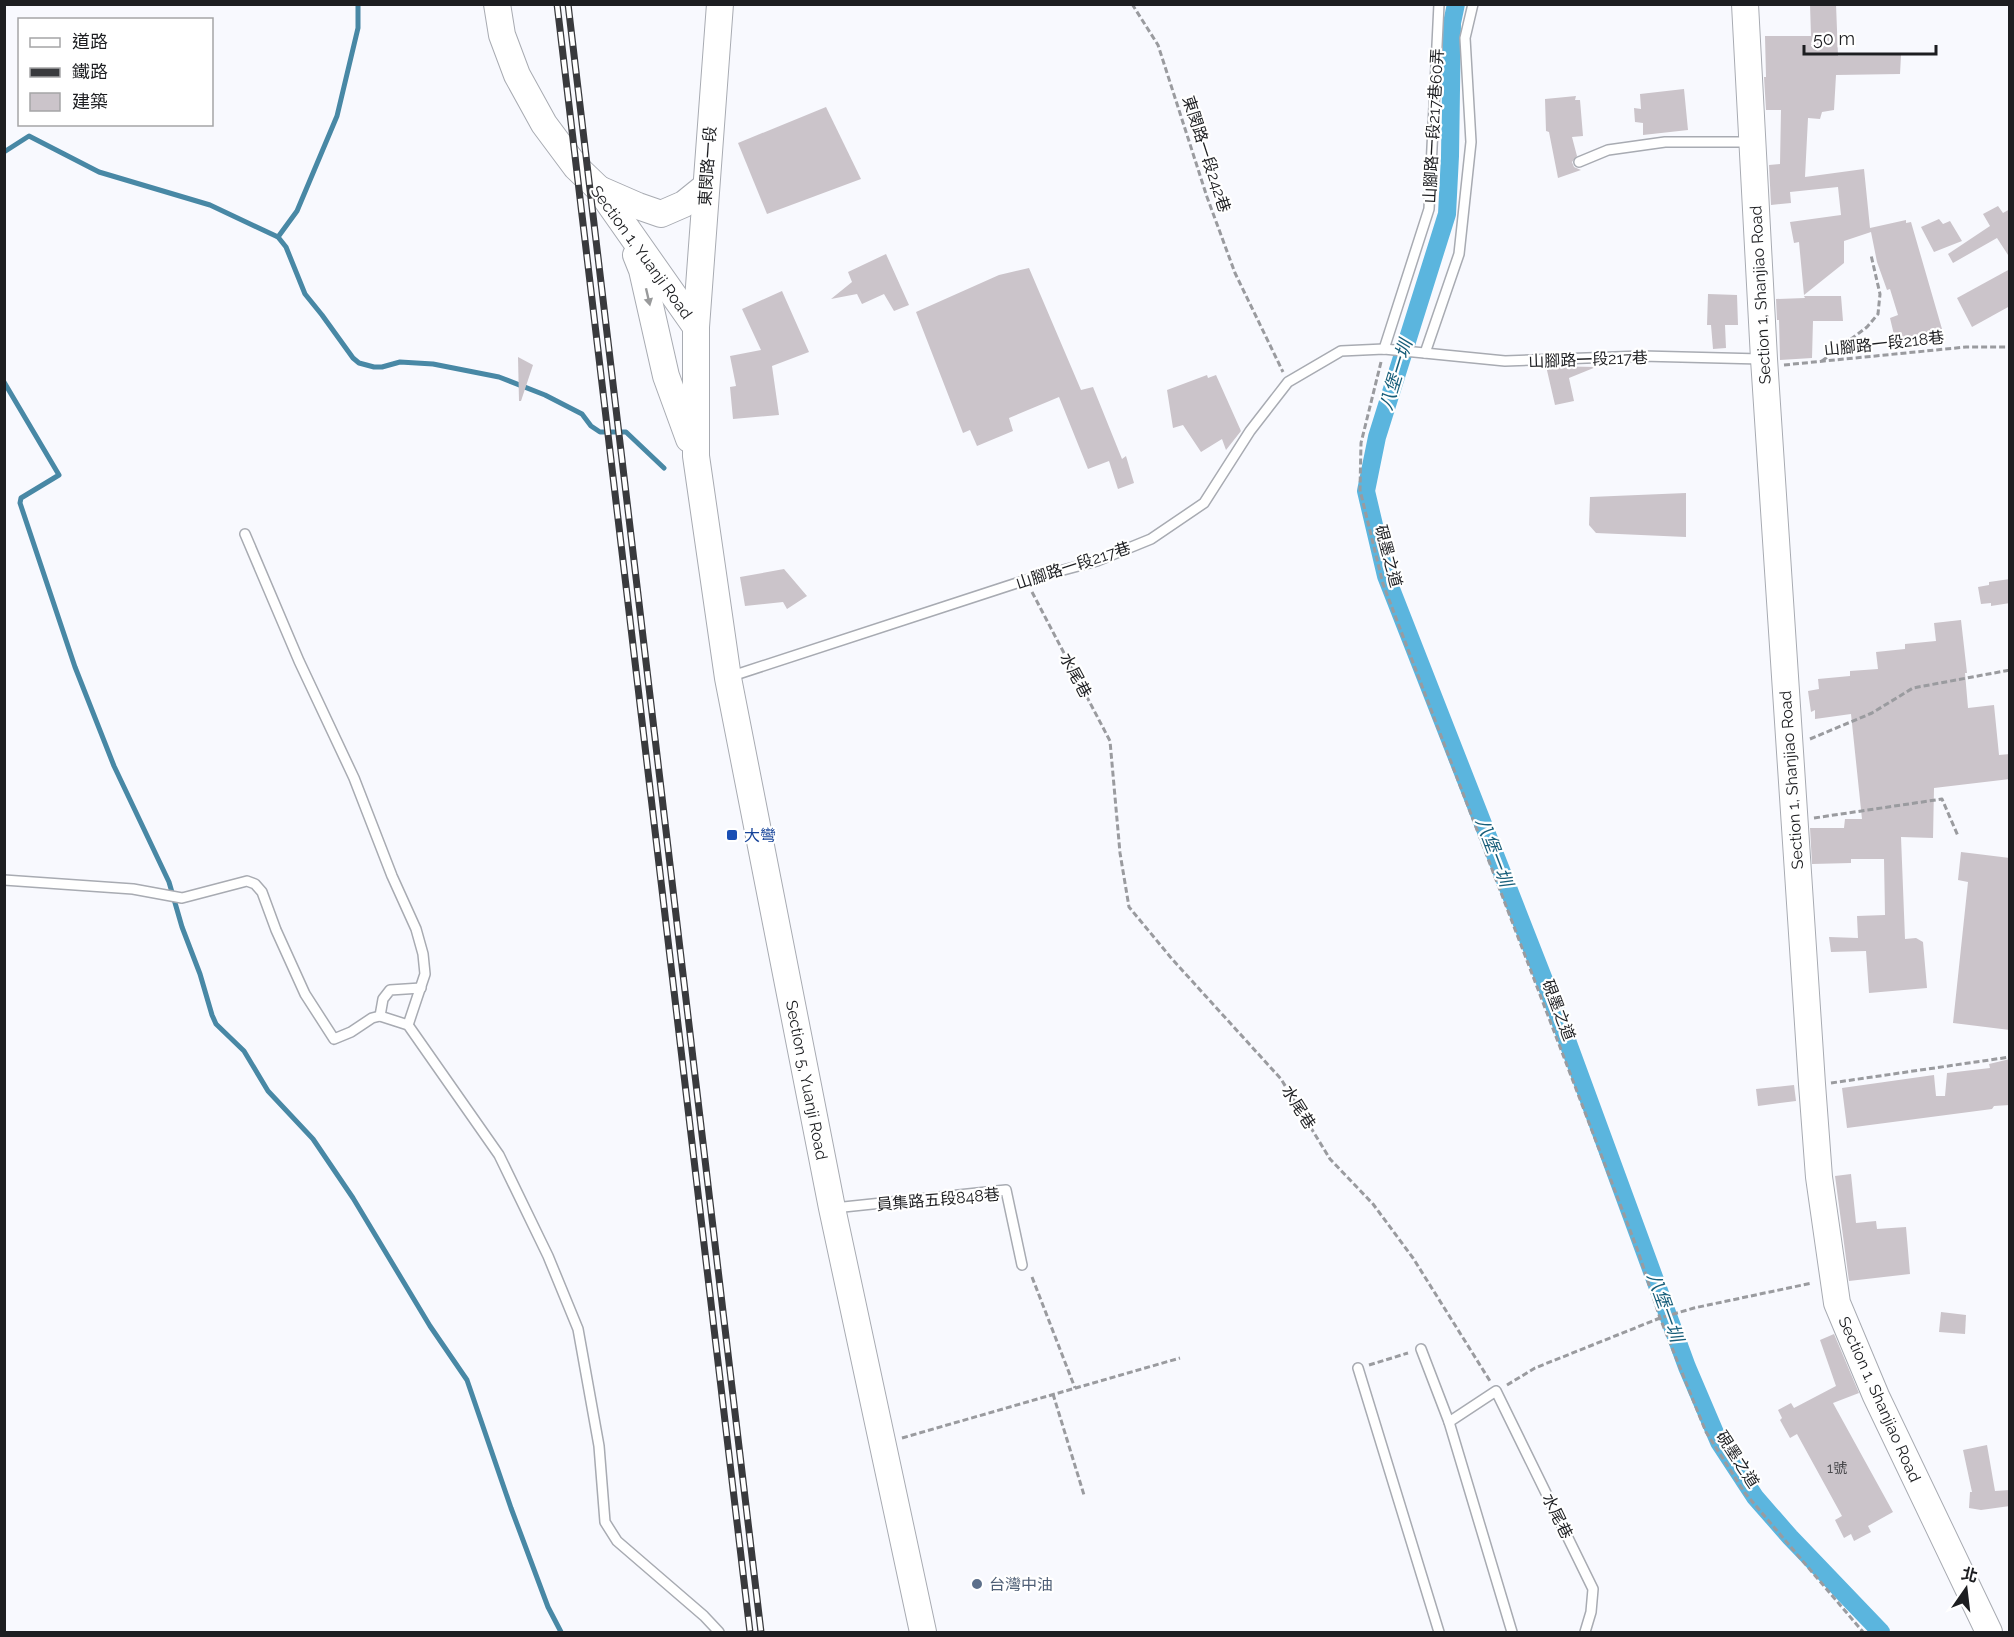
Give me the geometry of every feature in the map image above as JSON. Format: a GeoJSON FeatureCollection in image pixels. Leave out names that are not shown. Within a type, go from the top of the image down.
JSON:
{"type":"FeatureCollection","features":[{"type":"Feature","properties":{"kind":"main road","name":"Section 1, Yuanji Road"},"geometry":{"type":"LineString","coordinates":[[497,4],[502,35],[517,75],[544,124],[576,167],[599,189],[696,327],[696,456],[705,525]]}},
{"type":"Feature","properties":{"kind":"main road","name":"東閔路一段"},"geometry":{"type":"LineString","coordinates":[[696,327],[720,4]]}},
{"type":"Feature","properties":{"kind":"main road","name":"Section 1, Shanjiao Road"},"geometry":{"type":"LineString","coordinates":[[1745,4],[1764,359],[1812,1084],[1819,1177],[1833,1279],[1837,1303],[1876,1396],[1989,1632]]}},
{"type":"Feature","properties":{"kind":"main road"},"geometry":{"type":"LineString","coordinates":[[599,189],[661,214],[684,204],[705,187]]}},
{"type":"Feature","properties":{"kind":"main road"},"geometry":{"type":"LineString","coordinates":[[622,222],[642,270],[666,376],[696,456]]}},
{"type":"Feature","properties":{"kind":"main road","name":"Section 5, Yuanji Road"},"geometry":{"type":"LineString","coordinates":[[705,525],[728,678],[832,1208],[923,1632]]}},
{"type":"Feature","properties":{"kind":"lane","name":"山腳路一段217巷60弄"},"geometry":{"type":"LineString","coordinates":[[1384,349],[1429,209],[1439,4]]}},
{"type":"Feature","properties":{"kind":"lane"},"geometry":{"type":"LineString","coordinates":[[1425,353],[1459,254],[1471,142],[1465,38],[1473,4]]}},
{"type":"Feature","properties":{"kind":"lane"},"geometry":{"type":"LineString","coordinates":[[1579,162],[1608,150],[1665,142],[1752,142]]}},
{"type":"Feature","properties":{"kind":"lane","name":"山腳路一段217巷"},"geometry":{"type":"LineString","coordinates":[[728,678],[1026,580],[1097,561],[1151,538],[1204,503],[1250,431],[1288,382],[1341,351],[1384,349],[1505,361],[1642,357],[1764,359]]}},
{"type":"Feature","properties":{"kind":"lane"},"geometry":{"type":"LineString","coordinates":[[245,534],[299,661],[354,778],[392,876],[416,929],[423,954],[425,974],[408,1025]]}},
{"type":"Feature","properties":{"kind":"lane"},"geometry":{"type":"LineString","coordinates":[[4,880],[133,889],[182,898],[247,881],[255,884],[262,892],[276,930],[305,994],[334,1039],[380,1016],[408,1025],[499,1155],[548,1256],[579,1329],[599,1446],[605,1522],[616,1541],[704,1616],[719,1632]]}},
{"type":"Feature","properties":{"kind":"lane"},"geometry":{"type":"LineString","coordinates":[[380,1016],[383,999],[390,990],[421,988]]}},
{"type":"Feature","properties":{"kind":"lane","name":"員集路五段848巷"},"geometry":{"type":"LineString","coordinates":[[832,1208],[1006,1190],[1022,1265]]}},
{"type":"Feature","properties":{"kind":"lane"},"geometry":{"type":"LineString","coordinates":[[1421,1349],[1449,1422],[1512,1632]]}},
{"type":"Feature","properties":{"kind":"lane"},"geometry":{"type":"LineString","coordinates":[[1358,1368],[1439,1632]]}},
{"type":"Feature","properties":{"kind":"lane"},"geometry":{"type":"LineString","coordinates":[[1449,1422],[1496,1391]]}},
{"type":"Feature","properties":{"kind":"lane","name":"水尾巷"},"geometry":{"type":"LineString","coordinates":[[1496,1391],[1593,1590],[1591,1612],[1584,1632]]}},
{"type":"Feature","properties":{"kind":"path","name":"東閔路一段242巷"},"geometry":{"type":"LineString","coordinates":[[1132,4],[1158,45],[1211,208],[1235,273],[1288,382]]}},
{"type":"Feature","properties":{"kind":"path"},"geometry":{"type":"LineString","coordinates":[[1821,362],[1868,327],[1878,314],[1880,294],[1871,255]]}},
{"type":"Feature","properties":{"kind":"path","name":"山腳路一段218巷"},"geometry":{"type":"LineString","coordinates":[[1764,359],[1775,365],[1966,347],[2010,347]]}},
{"type":"Feature","properties":{"kind":"path","name":"硯墨之道"},"geometry":{"type":"LineString","coordinates":[[1384,349],[1361,443],[1360,490],[1383,584],[1638,1251],[1660,1318],[1706,1432],[1745,1493],[1863,1632]]}},
{"type":"Feature","properties":{"kind":"path","name":"水尾巷"},"geometry":{"type":"LineString","coordinates":[[1026,580],[1110,741],[1120,853],[1129,907],[1172,959],[1281,1078],[1330,1158],[1373,1204],[1413,1258],[1496,1391]]}},
{"type":"Feature","properties":{"kind":"path"},"geometry":{"type":"LineString","coordinates":[[1789,748],[1872,713],[1912,688],[2010,670]]}},
{"type":"Feature","properties":{"kind":"path"},"geometry":{"type":"LineString","coordinates":[[1794,821],[1942,799],[1958,836]]}},
{"type":"Feature","properties":{"kind":"path"},"geometry":{"type":"LineString","coordinates":[[1812,1084],[1842,1082],[2010,1057]]}},
{"type":"Feature","properties":{"kind":"path"},"geometry":{"type":"LineString","coordinates":[[1032,1277],[1075,1388]]}},
{"type":"Feature","properties":{"kind":"path"},"geometry":{"type":"LineString","coordinates":[[1496,1391],[1535,1368],[1660,1318],[1694,1308],[1833,1279]]}},
{"type":"Feature","properties":{"kind":"path"},"geometry":{"type":"LineString","coordinates":[[1358,1368],[1421,1349]]}},
{"type":"Feature","properties":{"kind":"path"},"geometry":{"type":"LineString","coordinates":[[883,1443],[1180,1358]]}},
{"type":"Feature","properties":{"kind":"path"},"geometry":{"type":"LineString","coordinates":[[1053,1394],[1084,1495]]}},
{"type":"Feature","properties":{"kind":"building"},"geometry":{"type":"Polygon","coordinates":[[[1810,4],[1836,4],[1838,56],[1901,55],[1900,74],[1836,75],[1834,110],[1822,112],[1820,119],[1808,118],[1805,177],[1864,169],[1870,228],[1906,220],[1906,223],[1911,222],[1942,329],[1903,342],[1895,339],[1890,318],[1898,315],[1890,289],[1887,290],[1877,262],[1871,232],[1844,241],[1844,263],[1804,295],[1799,242],[1794,243],[1790,222],[1841,215],[1838,187],[1790,192],[1791,203],[1771,205],[1769,165],[1780,164],[1781,110],[1766,110],[1764,77],[1766,77],[1765,36],[1811,36],[1810,4]]]}},
{"type":"Feature","properties":{"kind":"building"},"geometry":{"type":"Polygon","coordinates":[[[1684,89],[1688,130],[1643,135],[1643,123],[1635,122],[1634,108],[1641,109],[1640,94],[1684,89]]]}},
{"type":"Feature","properties":{"kind":"building"},"geometry":{"type":"Polygon","coordinates":[[[1576,96],[1575,100],[1580,100],[1583,136],[1572,137],[1577,156],[1572,162],[1574,167],[1581,170],[1558,178],[1549,132],[1546,131],[1545,99],[1576,96]]]}},
{"type":"Feature","properties":{"kind":"building"},"geometry":{"type":"Polygon","coordinates":[[[826,107],[861,179],[767,214],[738,143],[826,107]]]}},
{"type":"Feature","properties":{"kind":"building"},"geometry":{"type":"Polygon","coordinates":[[[1998,206],[2003,213],[2010,209],[2010,258],[1997,238],[1953,263],[1948,254],[1990,226],[1983,214],[1998,206]]]}},
{"type":"Feature","properties":{"kind":"building"},"geometry":{"type":"Polygon","coordinates":[[[1939,219],[1943,224],[1950,221],[1962,241],[1934,252],[1921,227],[1939,219]]]}},
{"type":"Feature","properties":{"kind":"building"},"geometry":{"type":"Polygon","coordinates":[[[886,254],[909,305],[894,311],[884,294],[862,304],[857,294],[831,299],[852,282],[848,272],[886,254]]]}},
{"type":"Feature","properties":{"kind":"building"},"geometry":{"type":"Polygon","coordinates":[[[1029,268],[1081,390],[1093,387],[1122,459],[1126,456],[1134,483],[1118,489],[1109,461],[1088,469],[1059,397],[1009,418],[1013,431],[977,446],[970,430],[963,433],[916,312],[999,275],[1029,268]]]}},
{"type":"Feature","properties":{"kind":"building"},"geometry":{"type":"Polygon","coordinates":[[[2010,269],[2010,306],[1972,327],[1957,298],[2010,269]]]}},
{"type":"Feature","properties":{"kind":"building"},"geometry":{"type":"Polygon","coordinates":[[[782,291],[809,352],[772,366],[779,415],[733,419],[730,387],[736,386],[730,356],[761,350],[742,309],[782,291]]]}},
{"type":"Feature","properties":{"kind":"building"},"geometry":{"type":"Polygon","coordinates":[[[1708,294],[1737,295],[1738,325],[1725,325],[1726,348],[1713,349],[1711,325],[1707,325],[1708,294]]]}},
{"type":"Feature","properties":{"kind":"building"},"geometry":{"type":"Polygon","coordinates":[[[1804,296],[1841,296],[1843,321],[1813,321],[1812,358],[1780,360],[1776,299],[1805,298],[1804,296]]]}},
{"type":"Feature","properties":{"kind":"building"},"geometry":{"type":"Polygon","coordinates":[[[518,357],[533,365],[521,401],[519,401],[518,357]]]}},
{"type":"Feature","properties":{"kind":"building"},"geometry":{"type":"Polygon","coordinates":[[[1546,366],[1596,367],[1569,378],[1574,401],[1555,405],[1546,366]]]}},
{"type":"Feature","properties":{"kind":"building"},"geometry":{"type":"Polygon","coordinates":[[[1207,375],[1208,378],[1216,375],[1241,431],[1226,450],[1222,439],[1201,452],[1183,425],[1173,428],[1167,390],[1207,375]]]}},
{"type":"Feature","properties":{"kind":"building"},"geometry":{"type":"Polygon","coordinates":[[[1686,493],[1686,537],[1596,533],[1589,525],[1590,497],[1686,493]]]}},
{"type":"Feature","properties":{"kind":"building"},"geometry":{"type":"Polygon","coordinates":[[[784,569],[807,596],[787,609],[783,602],[745,606],[740,577],[784,569]]]}},
{"type":"Feature","properties":{"kind":"building"},"geometry":{"type":"Polygon","coordinates":[[[2010,579],[2010,603],[1991,606],[1991,603],[1981,604],[1978,587],[1989,585],[1989,582],[2010,579]]]}},
{"type":"Feature","properties":{"kind":"building"},"geometry":{"type":"Polygon","coordinates":[[[1961,620],[1968,708],[1994,705],[1999,755],[2010,754],[2010,779],[1934,788],[1933,838],[1901,837],[1905,939],[1916,938],[1923,942],[1927,988],[1869,993],[1866,951],[1831,952],[1829,937],[1858,938],[1857,916],[1885,915],[1884,859],[1851,859],[1851,863],[1812,864],[1810,828],[1844,828],[1845,819],[1862,819],[1851,714],[1815,719],[1815,710],[1811,712],[1808,691],[1819,689],[1818,679],[1850,676],[1850,671],[1878,669],[1876,652],[1905,649],[1905,644],[1936,641],[1934,623],[1961,620]]]}},
{"type":"Feature","properties":{"kind":"building"},"geometry":{"type":"Polygon","coordinates":[[[1961,852],[2010,858],[2010,1030],[1953,1023],[1968,882],[1958,880],[1961,852]]]}},
{"type":"Feature","properties":{"kind":"building"},"geometry":{"type":"Polygon","coordinates":[[[2010,1059],[2010,1105],[1847,1128],[1842,1088],[1934,1075],[1936,1096],[1945,1096],[1947,1073],[1990,1068],[1989,1064],[2010,1059]]]}},
{"type":"Feature","properties":{"kind":"building"},"geometry":{"type":"Polygon","coordinates":[[[1794,1085],[1796,1101],[1758,1106],[1756,1089],[1794,1085]]]}},
{"type":"Feature","properties":{"kind":"building"},"geometry":{"type":"Polygon","coordinates":[[[1851,1174],[1856,1223],[1876,1221],[1877,1229],[1906,1227],[1910,1274],[1849,1281],[1835,1176],[1851,1174]]]}},
{"type":"Feature","properties":{"kind":"building"},"geometry":{"type":"Polygon","coordinates":[[[1941,1312],[1966,1315],[1965,1334],[1939,1332],[1941,1312]]]}},
{"type":"Feature","properties":{"kind":"building"},"geometry":{"type":"Polygon","coordinates":[[[1834,1334],[1859,1393],[1833,1403],[1893,1512],[1868,1526],[1871,1532],[1854,1541],[1851,1534],[1844,1538],[1835,1520],[1842,1516],[1797,1434],[1790,1438],[1780,1420],[1782,1418],[1778,1410],[1791,1403],[1794,1408],[1836,1386],[1820,1340],[1834,1334]]]}},
{"type":"Feature","properties":{"kind":"building"},"geometry":{"type":"Polygon","coordinates":[[[1987,1445],[1995,1491],[2010,1490],[2010,1506],[1981,1510],[1969,1508],[1970,1492],[1972,1492],[1963,1450],[1987,1445]]]}},
{"type":"Feature","properties":{"kind":"waterway"},"geometry":{"type":"LineString","coordinates":[[278,237],[297,211],[337,116],[358,28],[358,4]]}},
{"type":"Feature","properties":{"kind":"waterway","name":"八堡一圳"},"geometry":{"type":"LineString","coordinates":[[1456,4],[1452,23],[1447,214],[1377,437],[1366,491],[1386,576],[1557,1013],[1687,1367],[1719,1442],[1755,1497],[1881,1632]]}},
{"type":"Feature","properties":{"kind":"waterway"},"geometry":{"type":"LineString","coordinates":[[4,152],[29,136],[99,172],[210,205],[278,237],[286,247],[305,294],[359,363],[374,367],[400,362],[433,364],[499,377],[545,395],[582,414],[591,426],[600,432],[626,432],[664,468]]}},
{"type":"Feature","properties":{"kind":"waterway"},"geometry":{"type":"LineString","coordinates":[[4,382],[59,475],[21,498],[20,503],[75,667],[114,766],[169,882],[216,1024],[244,1051],[268,1091],[313,1139],[353,1198],[430,1326],[467,1380],[511,1508],[548,1607],[561,1632]]}},
{"type":"Feature","properties":{"kind":"railway"},"geometry":{"type":"LineString","coordinates":[[557,4],[750,1632]]}},
{"type":"Feature","properties":{"kind":"railway"},"geometry":{"type":"LineString","coordinates":[[568,4],[761,1632]]}},
{"type":"Feature","properties":{"kind":"place","name":"大彎"},"geometry":{"type":"Point","coordinates":[732,835]}},
{"type":"Feature","properties":{"kind":"place","name":"台灣中油"},"geometry":{"type":"Point","coordinates":[977,1584]}}]}
